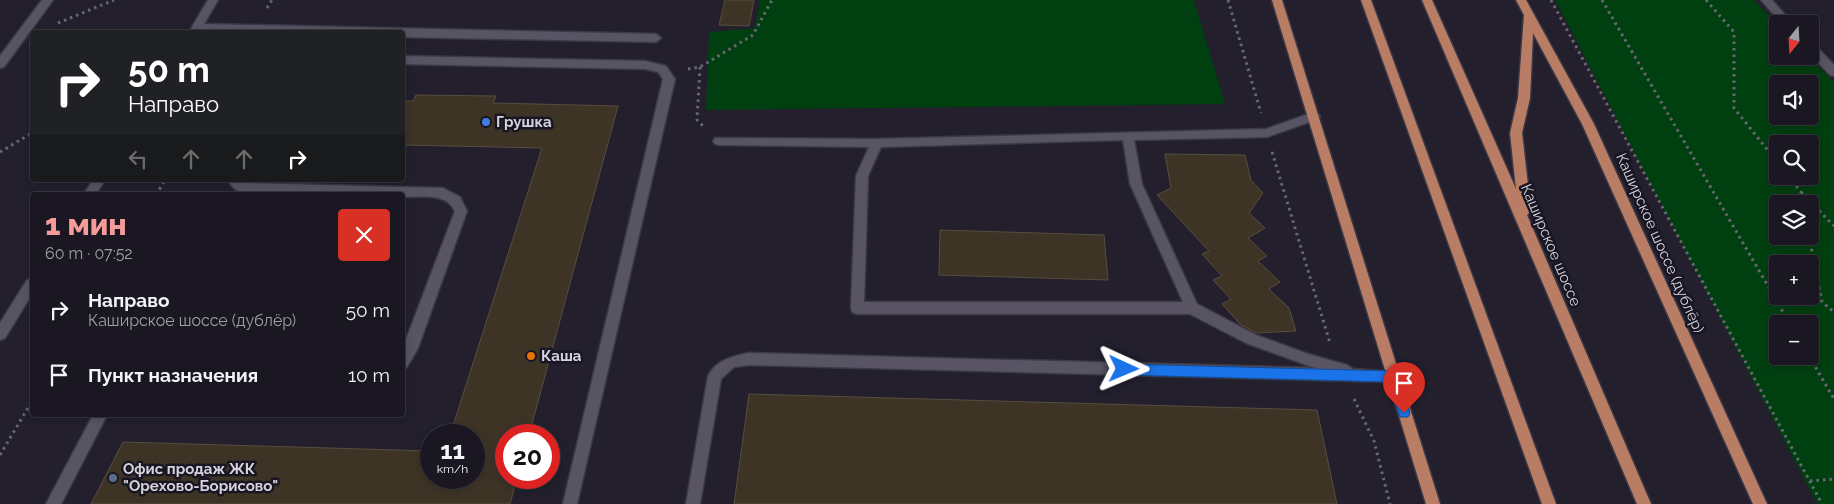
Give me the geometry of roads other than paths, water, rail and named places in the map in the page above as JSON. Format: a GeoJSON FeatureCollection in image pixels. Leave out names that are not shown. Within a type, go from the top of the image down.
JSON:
{"type":"FeatureCollection","features":[{"type":"Feature","properties":{"kind":"main road"},"geometry":{"type":"LineString","coordinates":[[1277,0],[1433,504]]}},
{"type":"Feature","properties":{"kind":"main road"},"geometry":{"type":"LineString","coordinates":[[1366,0],[1548,504]]}},
{"type":"Feature","properties":{"kind":"main road","name":"Каширское шоссе"},"geometry":{"type":"LineString","coordinates":[[1427,0],[1644,504]]}},
{"type":"Feature","properties":{"kind":"main road","name":"Каширское шоссе (дублёр)"},"geometry":{"type":"LineString","coordinates":[[1521,0],[1588,124],[1760,504]]}},
{"type":"Feature","properties":{"kind":"main road"},"geometry":{"type":"LineString","coordinates":[[1527,229],[1516,133],[1524,98],[1530,16]]}},
{"type":"Feature","properties":{"kind":"street"},"geometry":{"type":"LineString","coordinates":[[0,64],[48,0]]}},
{"type":"Feature","properties":{"kind":"street"},"geometry":{"type":"LineString","coordinates":[[195,30],[213,0]]}},
{"type":"Feature","properties":{"kind":"street"},"geometry":{"type":"LineString","coordinates":[[1766,0],[1780,15]]}},
{"type":"Feature","properties":{"kind":"street"},"geometry":{"type":"LineString","coordinates":[[405,33],[656,38]]}},
{"type":"Feature","properties":{"kind":"street"},"geometry":{"type":"LineString","coordinates":[[1819,56],[1834,72]]}},
{"type":"Feature","properties":{"kind":"street"},"geometry":{"type":"LineString","coordinates":[[405,60],[645,65],[662,69],[669,79],[570,504]]}},
{"type":"Feature","properties":{"kind":"street"},"geometry":{"type":"LineString","coordinates":[[719,141],[877,143],[1267,133],[1314,116]]}},
{"type":"Feature","properties":{"kind":"street"},"geometry":{"type":"LineString","coordinates":[[1128,136],[1136,184],[1192,308]]}},
{"type":"Feature","properties":{"kind":"street"},"geometry":{"type":"LineString","coordinates":[[877,143],[862,176],[857,308],[1192,308],[1251,339],[1340,372]]}},
{"type":"Feature","properties":{"kind":"street"},"geometry":{"type":"LineString","coordinates":[[235,182],[238,186],[244,188],[403,192]]}},
{"type":"Feature","properties":{"kind":"street"},"geometry":{"type":"LineString","coordinates":[[405,192],[443,193],[456,200],[461,210],[411,348],[405,358]]}},
{"type":"Feature","properties":{"kind":"street"},"geometry":{"type":"LineString","coordinates":[[0,334],[30,287]]}},
{"type":"Feature","properties":{"kind":"street"},"geometry":{"type":"LineString","coordinates":[[693,504],[712,384],[719,371],[731,362],[739,360],[1340,372],[1392,376]]}},
{"type":"Feature","properties":{"kind":"street"},"geometry":{"type":"LineString","coordinates":[[52,504],[99,417]]}},
{"type":"Feature","properties":{"kind":"place","name":"Грушка"},"geometry":{"type":"Point","coordinates":[486,122]}},
{"type":"Feature","properties":{"kind":"place","name":"Каша"},"geometry":{"type":"Point","coordinates":[531,356]}},
{"type":"Feature","properties":{"kind":"place","name":"Офис продаж ЖК \"Орехово-Борисово\""},"geometry":{"type":"Point","coordinates":[113,478]}}]}
